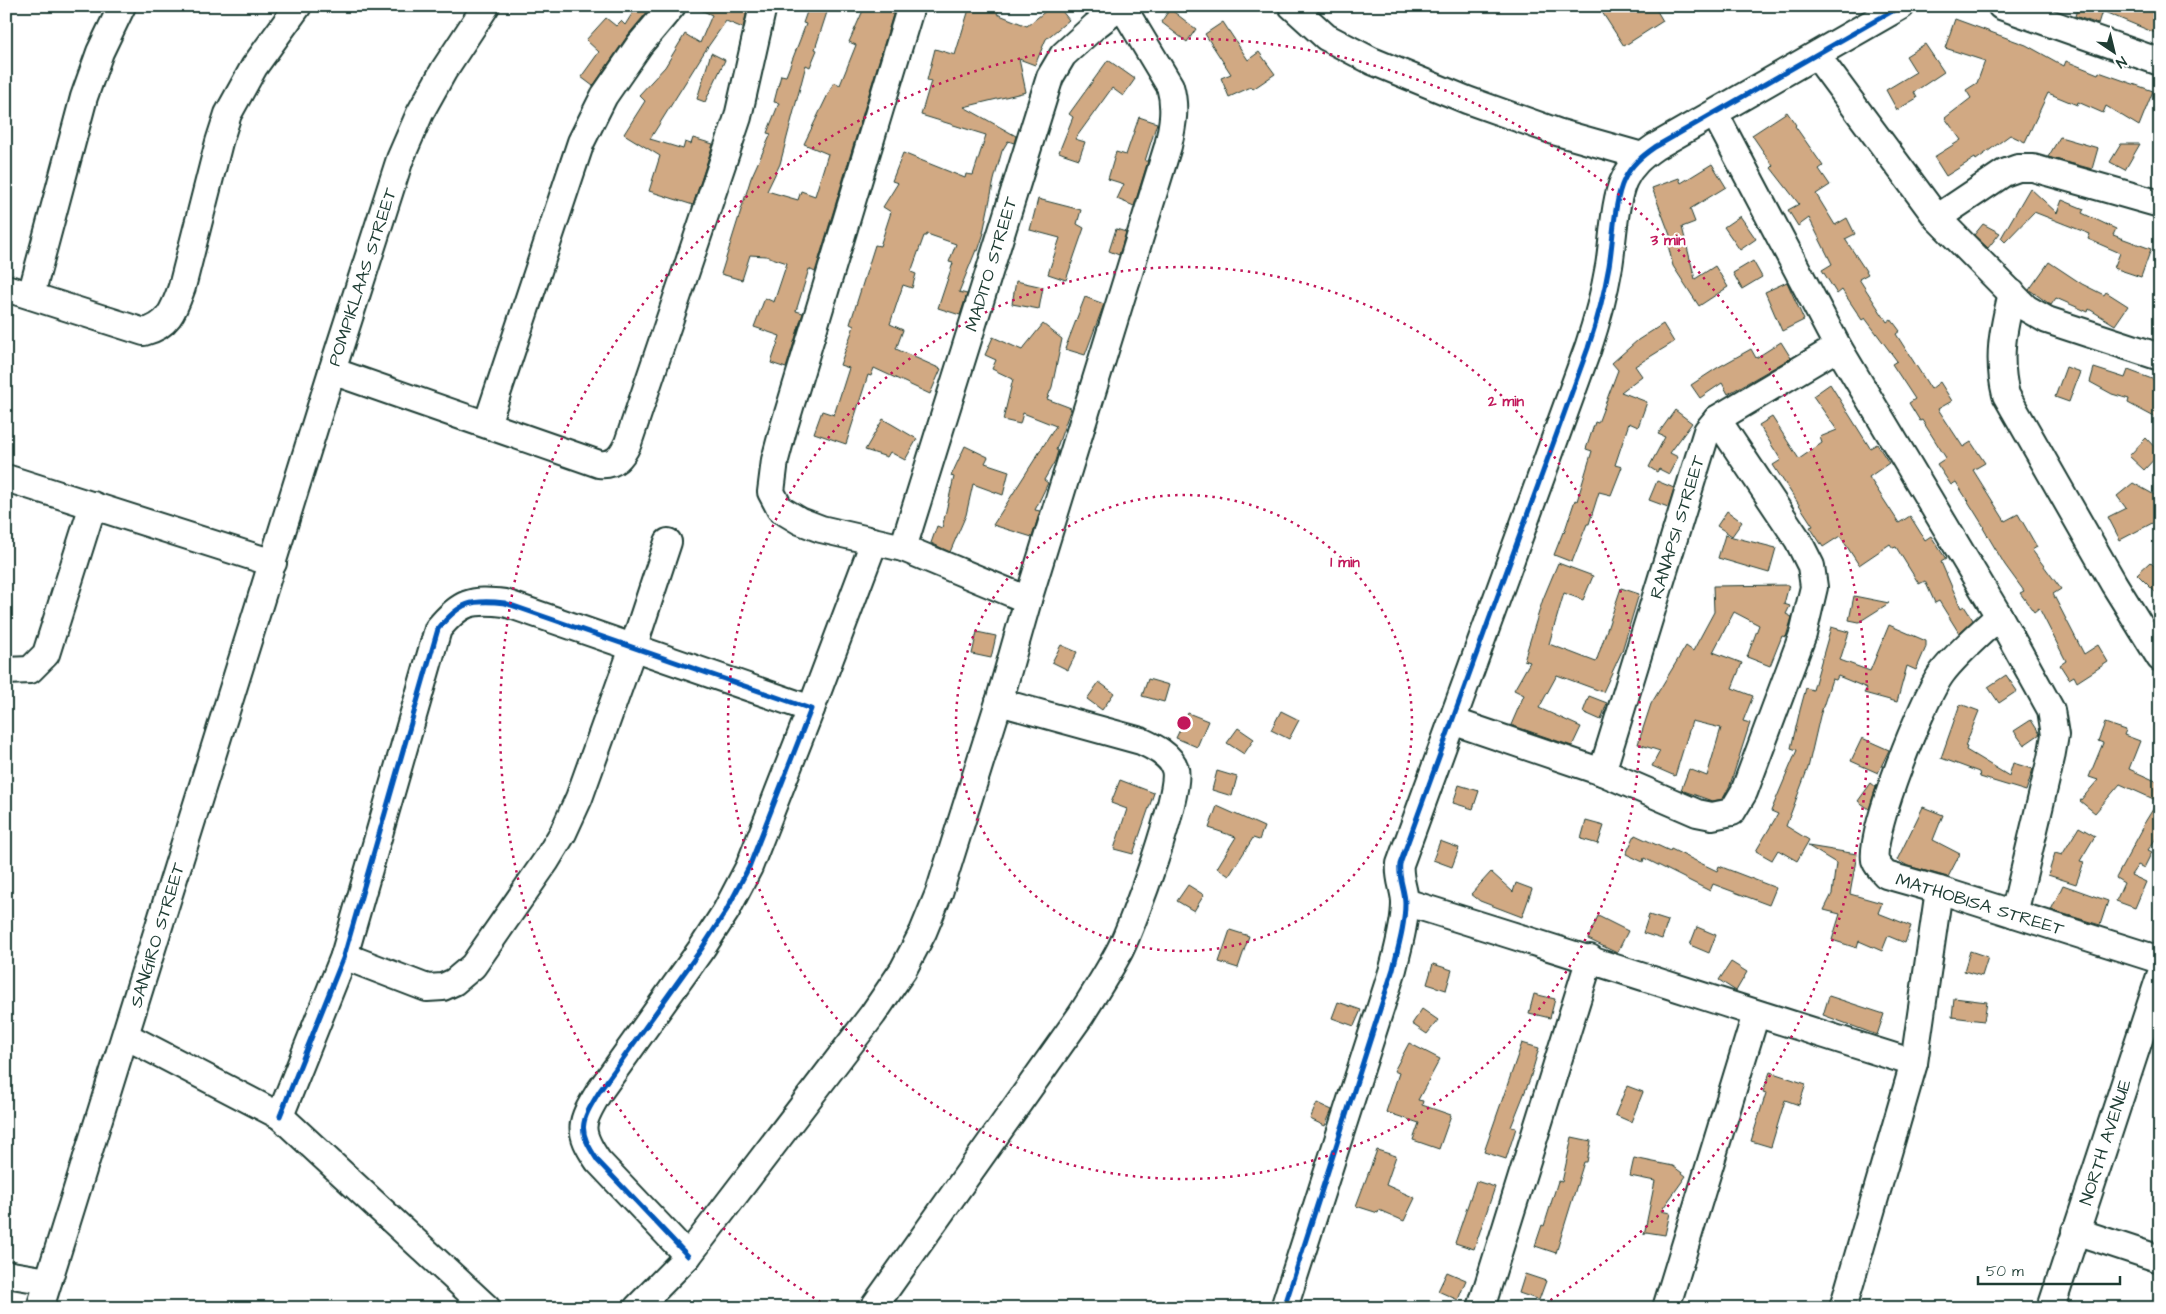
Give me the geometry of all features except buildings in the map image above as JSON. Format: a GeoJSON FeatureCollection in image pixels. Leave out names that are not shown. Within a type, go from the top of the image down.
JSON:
{"type":"FeatureCollection","features":[{"type":"Feature","properties":{"kind":"street"},"geometry":{"type":"LineString","coordinates":[[31,295],[84,97],[100,52],[122,6]]}},
{"type":"Feature","properties":{"kind":"street"},"geometry":{"type":"LineString","coordinates":[[6,288],[144,332],[158,328],[168,318],[176,304],[182,287],[219,142],[228,114],[254,68],[298,6]]}},
{"type":"Feature","properties":{"kind":"street","name":"POMPIKLAAS STREET"},"geometry":{"type":"LineString","coordinates":[[273,562],[400,160],[420,113],[444,70],[486,6]]}},
{"type":"Feature","properties":{"kind":"street"},"geometry":{"type":"LineString","coordinates":[[488,424],[582,142],[604,96],[640,44],[672,6]]}},
{"type":"Feature","properties":{"kind":"street"},"geometry":{"type":"LineString","coordinates":[[332,371],[599,464],[613,463],[624,451],[738,117],[763,6]]}},
{"type":"Feature","properties":{"kind":"street"},"geometry":{"type":"LineString","coordinates":[[911,6],[783,430],[775,460],[771,492],[780,509],[800,521],[821,529],[903,548],[1028,600]]}},
{"type":"Feature","properties":{"kind":"street"},"geometry":{"type":"LineString","coordinates":[[637,1308],[688,1256],[873,1014],[904,970],[923,932],[938,894],[999,702],[1028,600],[1168,146],[1174,116],[1174,101],[1170,86],[1122,6]]}},
{"type":"Feature","properties":{"kind":"street","name":"MADITO STREET"},"geometry":{"type":"LineString","coordinates":[[903,548],[1050,78],[1063,55],[1095,26],[1122,6]]}},
{"type":"Feature","properties":{"kind":"street"},"geometry":{"type":"LineString","coordinates":[[1292,6],[1326,37],[1372,61],[1467,100],[1557,132],[1642,156]]}},
{"type":"Feature","properties":{"kind":"street"},"geometry":{"type":"LineString","coordinates":[[1284,1308],[1393,969],[1405,902],[1399,870],[1400,864],[1588,348],[1603,300],[1613,229],[1623,181],[1642,156],[1901,6]]}},
{"type":"Feature","properties":{"kind":"street"},"geometry":{"type":"LineString","coordinates":[[2001,6],[2160,62]]}},
{"type":"Feature","properties":{"kind":"street"},"geometry":{"type":"LineString","coordinates":[[1817,56],[1937,218],[2026,308],[2047,320],[2160,357]]}},
{"type":"Feature","properties":{"kind":"street"},"geometry":{"type":"LineString","coordinates":[[1715,114],[1838,347],[1999,616],[2052,710],[2055,735],[2014,914]]}},
{"type":"Feature","properties":{"kind":"street"},"geometry":{"type":"LineString","coordinates":[[1937,218],[2004,173],[2018,168],[2033,168],[2160,204]]}},
{"type":"Feature","properties":{"kind":"street"},"geometry":{"type":"LineString","coordinates":[[2012,293],[2002,336],[2000,374],[2006,395],[2114,584],[2160,658]]}},
{"type":"Feature","properties":{"kind":"street","name":"RANAPSI STREET"},"geometry":{"type":"LineString","coordinates":[[1602,772],[1707,431],[1717,419],[1838,347]]}},
{"type":"Feature","properties":{"kind":"street"},"geometry":{"type":"LineString","coordinates":[[1452,721],[1602,772],[1697,813],[1712,816],[1732,812],[1744,792],[1803,634],[1814,587],[1811,566],[1798,540],[1717,419]]}},
{"type":"Feature","properties":{"kind":"street"},"geometry":{"type":"LineString","coordinates":[[6,478],[273,562]]}},
{"type":"Feature","properties":{"kind":"street"},"geometry":{"type":"LineString","coordinates":[[6,671],[30,670],[46,654],[93,505]]}},
{"type":"Feature","properties":{"kind":"street"},"geometry":{"type":"LineString","coordinates":[[344,956],[427,988],[443,987],[454,982],[473,966],[522,898],[563,833],[579,798],[633,648],[668,542]]}},
{"type":"Feature","properties":{"kind":"street"},"geometry":{"type":"LineString","coordinates":[[688,1256],[598,1161],[587,1145],[582,1127],[587,1112],[599,1092],[702,948],[726,910],[749,867],[874,542]]}},
{"type":"Feature","properties":{"kind":"street","name":"SANGIRO STREET"},"geometry":{"type":"LineString","coordinates":[[40,1308],[273,562]]}},
{"type":"Feature","properties":{"kind":"street"},"geometry":{"type":"LineString","coordinates":[[280,1116],[344,956],[430,654],[438,629],[451,612],[466,604],[485,601],[505,603],[811,709]]}},
{"type":"Feature","properties":{"kind":"street","name":"MATHOBISA STREET"},"geometry":{"type":"LineString","coordinates":[[1999,616],[1942,673],[1925,702],[1911,735],[1877,835],[1876,860],[1880,869],[1886,875],[1940,890],[2160,960]]}},
{"type":"Feature","properties":{"kind":"street"},"geometry":{"type":"LineString","coordinates":[[873,1308],[1081,1015],[1101,983],[1120,950],[1136,913],[1170,810],[1176,772],[1173,764],[1157,749],[1141,741],[999,702]]}},
{"type":"Feature","properties":{"kind":"street"},"geometry":{"type":"LineString","coordinates":[[1843,1308],[1914,1063],[1940,890]]}},
{"type":"Feature","properties":{"kind":"street"},"geometry":{"type":"LineString","coordinates":[[1405,902],[1590,958],[1756,1014],[1914,1063]]}},
{"type":"Feature","properties":{"kind":"street"},"geometry":{"type":"LineString","coordinates":[[1481,1308],[1590,958]]}},
{"type":"Feature","properties":{"kind":"street","name":"NORTH AVENUE"},"geometry":{"type":"LineString","coordinates":[[2051,1308],[2160,976]]}},
{"type":"Feature","properties":{"kind":"street"},"geometry":{"type":"LineString","coordinates":[[1666,1308],[1756,1014]]}},
{"type":"Feature","properties":{"kind":"street"},"geometry":{"type":"LineString","coordinates":[[126,1036],[280,1116],[475,1304]]}},
{"type":"Feature","properties":{"kind":"street"},"geometry":{"type":"LineString","coordinates":[[2075,1231],[2160,1259]]}},
{"type":"Feature","properties":{"kind":"street"},"geometry":{"type":"LineString","coordinates":[[6,1274],[48,1281]]}},
{"type":"Feature","properties":{"kind":"cycle path"},"geometry":{"type":"LineString","coordinates":[[1284,1308],[1393,969],[1405,911],[1400,864],[1588,348],[1605,287],[1616,210],[1624,180],[1637,161],[1655,147],[1901,6]]}},
{"type":"Feature","properties":{"kind":"cycle path"},"geometry":{"type":"LineString","coordinates":[[280,1116],[344,956],[438,629],[453,613],[467,604],[475,602],[505,603],[811,709],[749,867],[726,911],[702,948],[599,1092],[585,1119],[584,1134],[598,1161],[688,1256]]}}]}
